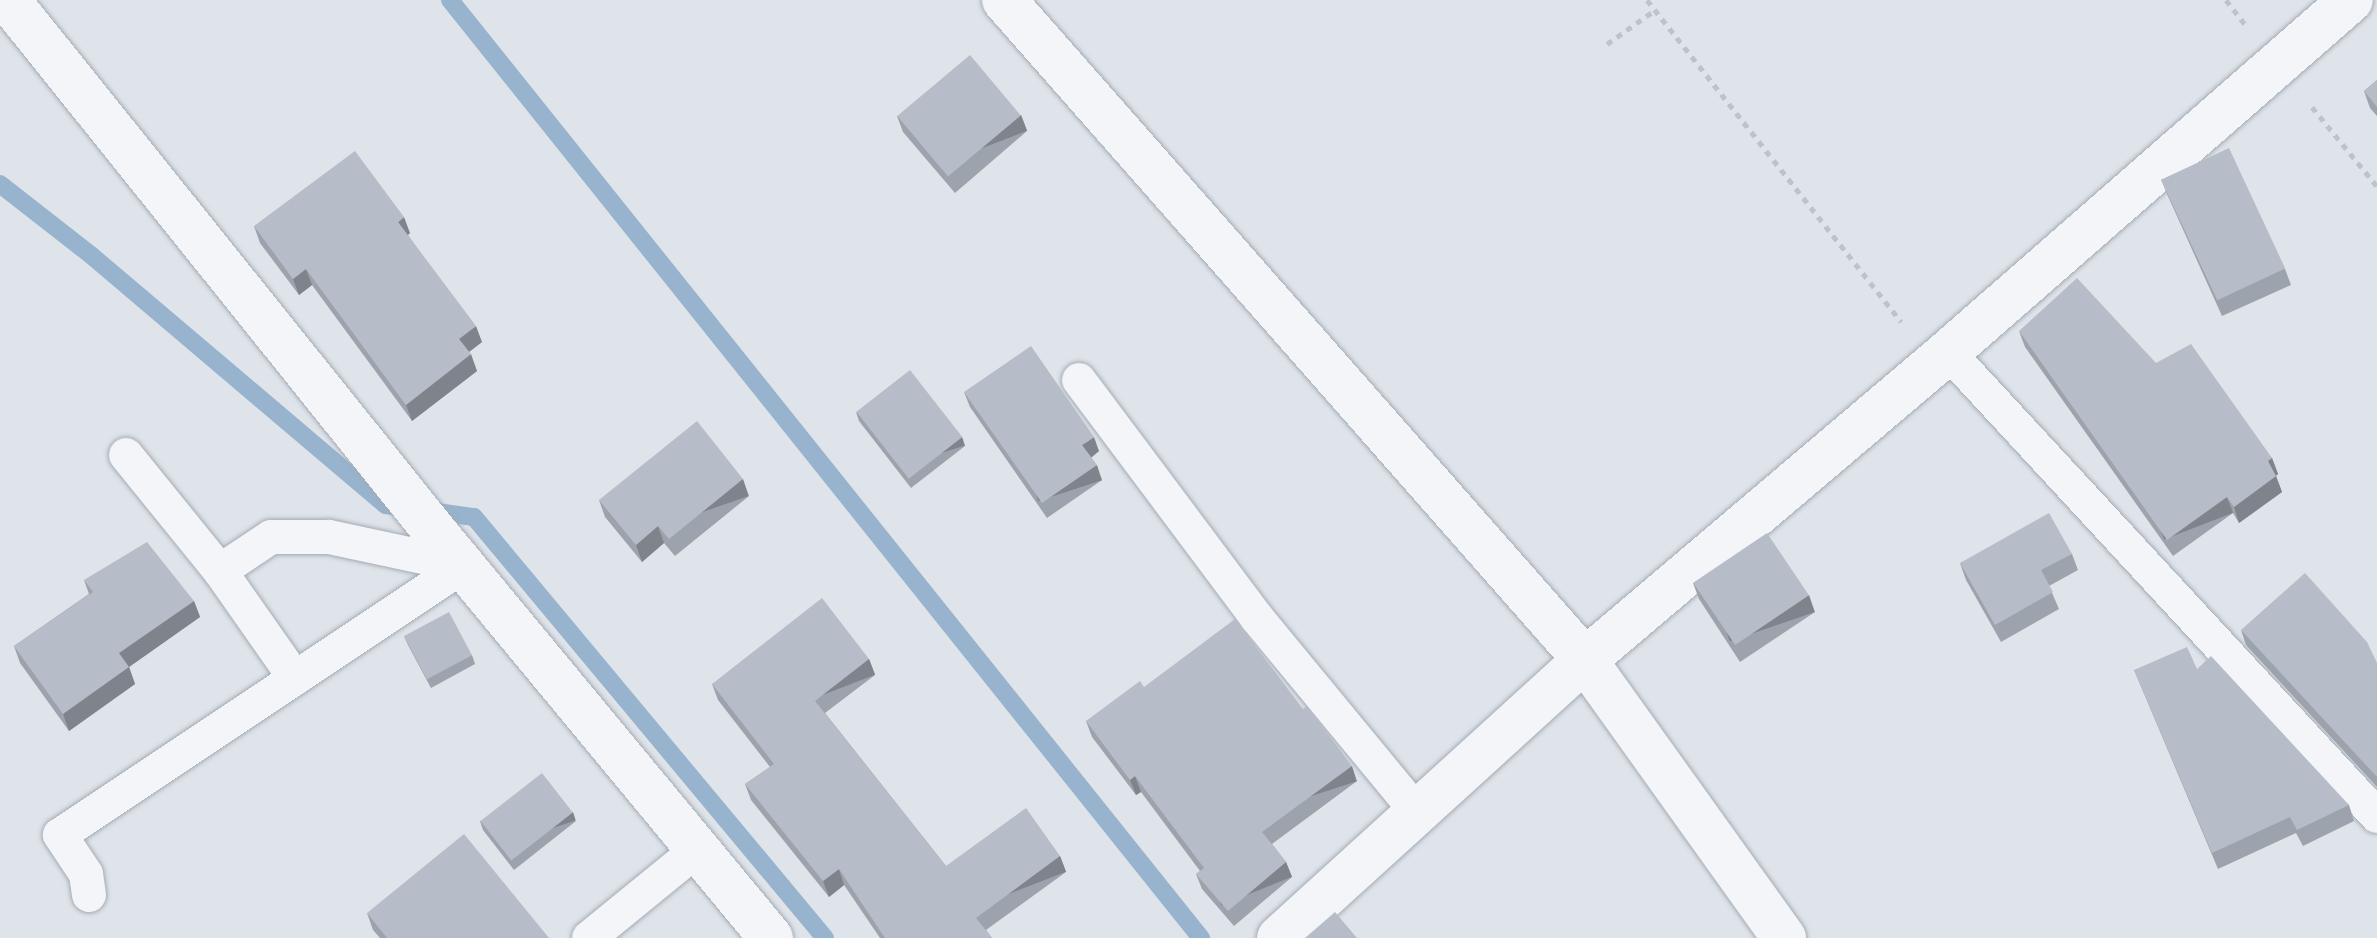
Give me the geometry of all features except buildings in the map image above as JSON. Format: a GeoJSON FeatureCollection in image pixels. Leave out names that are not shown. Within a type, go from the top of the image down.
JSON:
{"type":"FeatureCollection","features":[{"type":"Feature","properties":{"kind":"street"},"geometry":{"type":"LineString","coordinates":[[8,0],[435,532],[771,938]]}},
{"type":"Feature","properties":{"kind":"street"},"geometry":{"type":"LineString","coordinates":[[1004,0],[1585,660],[1784,938]]}},
{"type":"Feature","properties":{"kind":"street"},"geometry":{"type":"LineString","coordinates":[[1279,938],[1585,660],[1941,358],[2351,0]]}},
{"type":"Feature","properties":{"kind":"lane"},"geometry":{"type":"LineString","coordinates":[[1941,358],[2377,816]]}},
{"type":"Feature","properties":{"kind":"lane"},"geometry":{"type":"LineString","coordinates":[[1079,380],[1257,618],[1417,812]]}},
{"type":"Feature","properties":{"kind":"lane"},"geometry":{"type":"LineString","coordinates":[[126,455],[220,571],[295,678]]}},
{"type":"Feature","properties":{"kind":"lane"},"geometry":{"type":"LineString","coordinates":[[220,571],[271,537],[329,537],[464,566]]}},
{"type":"Feature","properties":{"kind":"lane"},"geometry":{"type":"LineString","coordinates":[[89,895],[86,874],[60,835],[464,566]]}},
{"type":"Feature","properties":{"kind":"lane"},"geometry":{"type":"LineString","coordinates":[[589,938],[698,849]]}},
{"type":"Feature","properties":{"kind":"path"},"geometry":{"type":"LineString","coordinates":[[1647,0],[1941,358]]}},
{"type":"Feature","properties":{"kind":"path"},"geometry":{"type":"LineString","coordinates":[[1607,44],[1655,10]]}},
{"type":"Feature","properties":{"kind":"path"},"geometry":{"type":"LineString","coordinates":[[2277,65],[2377,186]]}},
{"type":"Feature","properties":{"kind":"waterway"},"geometry":{"type":"LineString","coordinates":[[450,0],[1201,938]]}},
{"type":"Feature","properties":{"kind":"waterway"},"geometry":{"type":"LineString","coordinates":[[0,184],[92,256],[386,505],[474,517],[825,938]]}}]}
